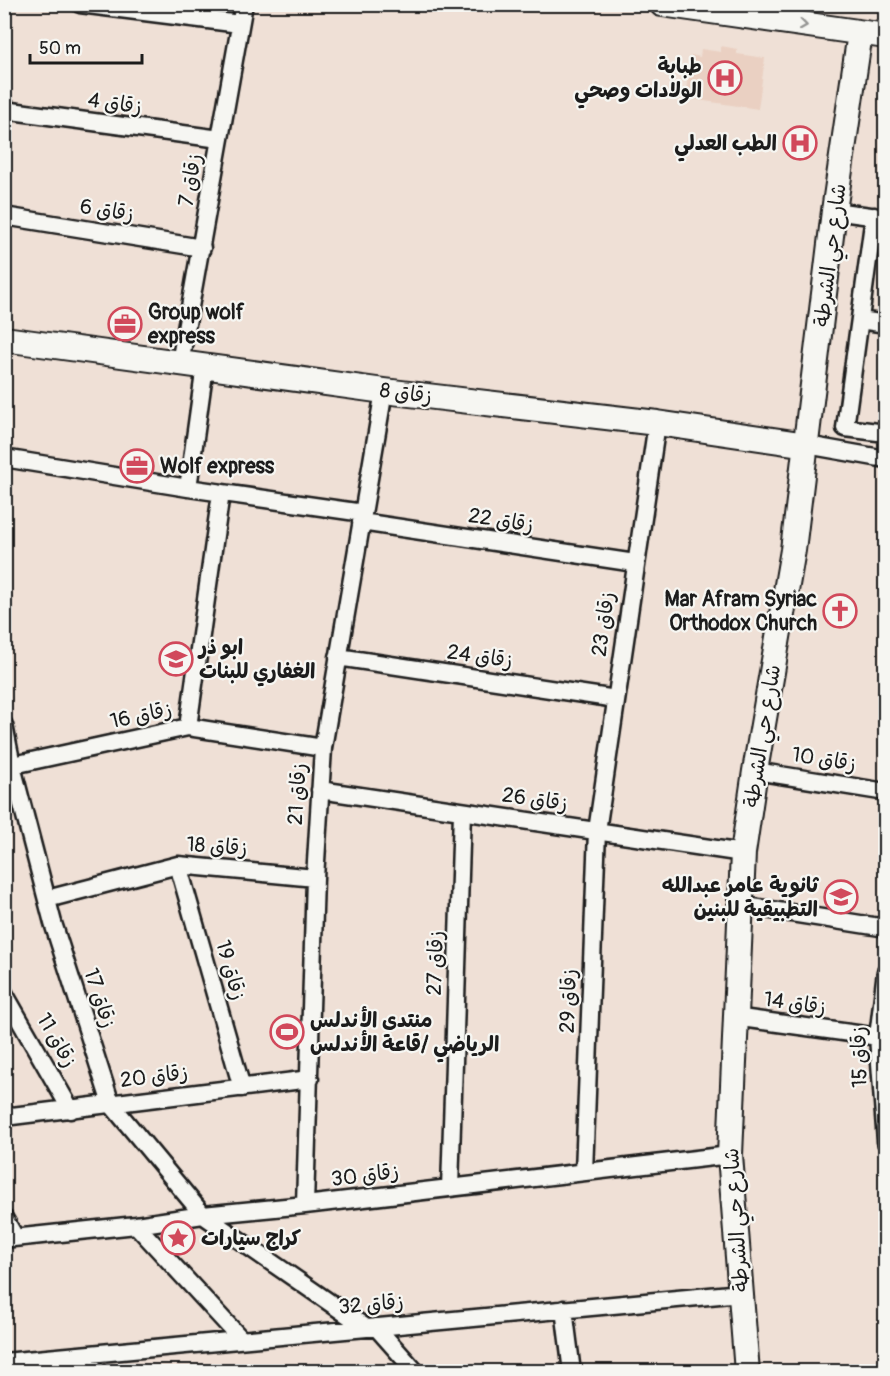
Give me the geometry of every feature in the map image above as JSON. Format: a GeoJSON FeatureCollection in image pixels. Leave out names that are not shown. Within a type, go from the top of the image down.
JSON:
{"type":"FeatureCollection","features":[{"type":"Feature","properties":{"kind":"street"},"geometry":{"type":"LineString","coordinates":[[80,4],[240,24]]}},
{"type":"Feature","properties":{"kind":"street","name":"زقاق 7"},"geometry":{"type":"LineString","coordinates":[[180,363],[244,4]]}},
{"type":"Feature","properties":{"kind":"street"},"geometry":{"type":"LineString","coordinates":[[662,4],[885,36]]}},
{"type":"Feature","properties":{"kind":"street","name":"شارع حي الشرطة"},"geometry":{"type":"LineString","coordinates":[[747,1371],[730,1155],[734,1017],[743,853],[793,550],[834,211],[860,33]]}},
{"type":"Feature","properties":{"kind":"street","name":"زقاق 4"},"geometry":{"type":"LineString","coordinates":[[4,110],[220,139]]}},
{"type":"Feature","properties":{"kind":"street"},"geometry":{"type":"LineString","coordinates":[[834,211],[880,217],[860,320],[845,428],[885,433]]}},
{"type":"Feature","properties":{"kind":"street","name":"زقاق 6"},"geometry":{"type":"LineString","coordinates":[[4,216],[202,248]]}},
{"type":"Feature","properties":{"kind":"street"},"geometry":{"type":"LineString","coordinates":[[860,320],[885,324]]}},
{"type":"Feature","properties":{"kind":"street","name":"زقاق 8"},"geometry":{"type":"LineString","coordinates":[[4,339],[384,391],[657,423],[807,445]]}},
{"type":"Feature","properties":{"kind":"street"},"geometry":{"type":"LineString","coordinates":[[188,488],[205,366]]}},
{"type":"Feature","properties":{"kind":"street","name":"زقاق 21"},"geometry":{"type":"LineString","coordinates":[[305,1205],[315,878],[323,748],[384,391]]}},
{"type":"Feature","properties":{"kind":"street","name":"زقاق 23"},"geometry":{"type":"LineString","coordinates":[[597,831],[657,423]]}},
{"type":"Feature","properties":{"kind":"street"},"geometry":{"type":"LineString","coordinates":[[807,445],[885,459]]}},
{"type":"Feature","properties":{"kind":"street","name":"زقاق 22"},"geometry":{"type":"LineString","coordinates":[[5,459],[635,563]]}},
{"type":"Feature","properties":{"kind":"street"},"geometry":{"type":"LineString","coordinates":[[188,727],[220,493]]}},
{"type":"Feature","properties":{"kind":"street","name":"زقاق 24"},"geometry":{"type":"LineString","coordinates":[[338,657],[616,699]]}},
{"type":"Feature","properties":{"kind":"street","name":"زقاق 17"},"geometry":{"type":"LineString","coordinates":[[4,725],[9,766],[53,923],[111,1104],[204,1215],[370,1327],[416,1371]]}},
{"type":"Feature","properties":{"kind":"street","name":"زقاق 16"},"geometry":{"type":"LineString","coordinates":[[9,766],[188,727],[323,748]]}},
{"type":"Feature","properties":{"kind":"street","name":"زقاق 10"},"geometry":{"type":"LineString","coordinates":[[755,771],[885,792]]}},
{"type":"Feature","properties":{"kind":"street","name":"زقاق 26"},"geometry":{"type":"LineString","coordinates":[[320,790],[743,853]]}},
{"type":"Feature","properties":{"kind":"street","name":"زقاق 27"},"geometry":{"type":"LineString","coordinates":[[450,1188],[462,812]]}},
{"type":"Feature","properties":{"kind":"street","name":"زقاق 29"},"geometry":{"type":"LineString","coordinates":[[585,1172],[597,831]]}},
{"type":"Feature","properties":{"kind":"street","name":"زقاق 18"},"geometry":{"type":"LineString","coordinates":[[47,899],[178,865],[315,878]]}},
{"type":"Feature","properties":{"kind":"street","name":"زقاق 19"},"geometry":{"type":"LineString","coordinates":[[178,865],[242,1088]]}},
{"type":"Feature","properties":{"kind":"street"},"geometry":{"type":"LineString","coordinates":[[740,905],[885,928]]}},
{"type":"Feature","properties":{"kind":"street","name":"زقاق 15"},"geometry":{"type":"LineString","coordinates":[[885,971],[882,1038],[885,1142]]}},
{"type":"Feature","properties":{"kind":"street","name":"زقاق 11"},"geometry":{"type":"LineString","coordinates":[[4,993],[71,1110]]}},
{"type":"Feature","properties":{"kind":"street","name":"زقاق 14"},"geometry":{"type":"LineString","coordinates":[[734,1017],[882,1038]]}},
{"type":"Feature","properties":{"kind":"street","name":"زقاق 20"},"geometry":{"type":"LineString","coordinates":[[4,1117],[310,1079]]}},
{"type":"Feature","properties":{"kind":"street","name":"زقاق 30"},"geometry":{"type":"LineString","coordinates":[[10,1238],[730,1155]]}},
{"type":"Feature","properties":{"kind":"street"},"geometry":{"type":"LineString","coordinates":[[4,1218],[10,1238]]}},
{"type":"Feature","properties":{"kind":"street"},"geometry":{"type":"LineString","coordinates":[[135,1225],[241,1339]]}},
{"type":"Feature","properties":{"kind":"street","name":"زقاق 32"},"geometry":{"type":"LineString","coordinates":[[4,1362],[741,1293]]}},
{"type":"Feature","properties":{"kind":"street"},"geometry":{"type":"LineString","coordinates":[[564,1309],[572,1371]]}},
{"type":"Feature","properties":{"kind":"street"},"geometry":{"type":"LineString","coordinates":[[87,1355],[95,1371]]}},
{"type":"Feature","properties":{"kind":"shaded area","name":"طبابة الولادات وصحي"},"geometry":{"type":"Polygon","coordinates":[[[721,46],[737,49],[737,54],[765,58],[758,109],[685,98],[691,55],[700,57],[701,49],[721,52],[721,46]]]}},
{"type":"Feature","properties":{"kind":"place","name":"طبابة الولادات وصحي"},"geometry":{"type":"Point","coordinates":[725,78]}},
{"type":"Feature","properties":{"kind":"place","name":"الطب العدلي"},"geometry":{"type":"Point","coordinates":[800,143]}},
{"type":"Feature","properties":{"kind":"place","name":"Group wolf express"},"geometry":{"type":"Point","coordinates":[125,324]}},
{"type":"Feature","properties":{"kind":"place","name":"Wolf express"},"geometry":{"type":"Point","coordinates":[137,466]}},
{"type":"Feature","properties":{"kind":"place","name":"Mar Afram Syriac Orthodox Church"},"geometry":{"type":"Point","coordinates":[840,611]}},
{"type":"Feature","properties":{"kind":"place","name":"ابو ذر الغفاري للبنات"},"geometry":{"type":"Point","coordinates":[176,659]}},
{"type":"Feature","properties":{"kind":"place","name":"ثانوية عامر عبدالله التطبيقية للبنين"},"geometry":{"type":"Point","coordinates":[841,897]}},
{"type":"Feature","properties":{"kind":"place","name":"منتدى الأندلس الرياضي /قاعة الأندلس"},"geometry":{"type":"Point","coordinates":[287,1032]}},
{"type":"Feature","properties":{"kind":"place","name":"كراج سيارات"},"geometry":{"type":"Point","coordinates":[178,1238]}}]}
